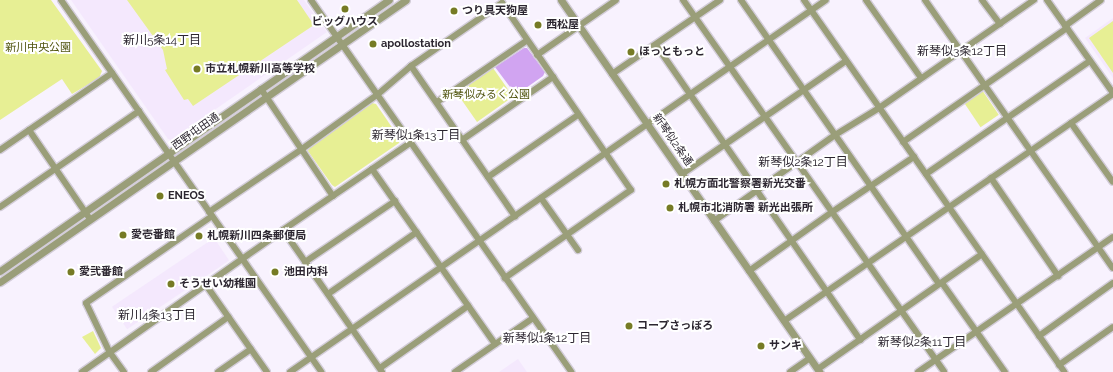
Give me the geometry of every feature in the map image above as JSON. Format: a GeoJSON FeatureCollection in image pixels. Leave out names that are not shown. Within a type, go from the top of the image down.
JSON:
{"type":"FeatureCollection","features":[{"type":"Feature","properties":{"kind":"street"},"geometry":{"type":"LineString","coordinates":[[61,0],[321,372]]}},
{"type":"Feature","properties":{"kind":"street"},"geometry":{"type":"LineString","coordinates":[[311,0],[571,372]]}},
{"type":"Feature","properties":{"kind":"street","name":"西野屯田通"},"geometry":{"type":"LineString","coordinates":[[0,270],[389,0]]}},
{"type":"Feature","properties":{"kind":"street","name":"西野屯田通"},"geometry":{"type":"LineString","coordinates":[[0,282],[90,218],[406,0]]}},
{"type":"Feature","properties":{"kind":"street","name":"新琴似2条通"},"geometry":{"type":"LineString","coordinates":[[561,0],[819,371]]}},
{"type":"Feature","properties":{"kind":"street"},"geometry":{"type":"LineString","coordinates":[[537,55],[616,0]]}},
{"type":"Feature","properties":{"kind":"street"},"geometry":{"type":"LineString","coordinates":[[683,0],[944,372]]}},
{"type":"Feature","properties":{"kind":"street"},"geometry":{"type":"LineString","coordinates":[[612,74],[720,0]]}},
{"type":"Feature","properties":{"kind":"street"},"geometry":{"type":"LineString","coordinates":[[741,0],[906,236],[1005,372]]}},
{"type":"Feature","properties":{"kind":"street"},"geometry":{"type":"LineString","coordinates":[[804,0],[1064,372]]}},
{"type":"Feature","properties":{"kind":"street"},"geometry":{"type":"LineString","coordinates":[[290,372],[826,0]]}},
{"type":"Feature","properties":{"kind":"street"},"geometry":{"type":"LineString","coordinates":[[866,0],[921,78]]}},
{"type":"Feature","properties":{"kind":"street"},"geometry":{"type":"LineString","coordinates":[[924,0],[1113,268]]}},
{"type":"Feature","properties":{"kind":"street"},"geometry":{"type":"LineString","coordinates":[[982,0],[1000,24]]}},
{"type":"Feature","properties":{"kind":"street"},"geometry":{"type":"LineString","coordinates":[[714,221],[835,135],[879,108],[1034,0]]}},
{"type":"Feature","properties":{"kind":"street"},"geometry":{"type":"LineString","coordinates":[[784,321],[1113,93],[1047,0]]}},
{"type":"Feature","properties":{"kind":"street"},"geometry":{"type":"LineString","coordinates":[[903,142],[1066,27],[1101,0]]}},
{"type":"Feature","properties":{"kind":"street"},"geometry":{"type":"LineString","coordinates":[[124,372],[110,352],[86,303],[377,95],[411,66],[502,2],[526,40],[631,190],[505,278]]}},
{"type":"Feature","properties":{"kind":"street"},"geometry":{"type":"LineString","coordinates":[[437,102],[526,40]]}},
{"type":"Feature","properties":{"kind":"street"},"geometry":{"type":"LineString","coordinates":[[656,45],[860,340]]}},
{"type":"Feature","properties":{"kind":"street"},"geometry":{"type":"LineString","coordinates":[[682,174],[803,89],[846,61]]}},
{"type":"Feature","properties":{"kind":"street"},"geometry":{"type":"LineString","coordinates":[[926,174],[1090,61]]}},
{"type":"Feature","properties":{"kind":"street"},"geometry":{"type":"LineString","coordinates":[[411,66],[515,216]]}},
{"type":"Feature","properties":{"kind":"street"},"geometry":{"type":"LineString","coordinates":[[0,150],[112,73]]}},
{"type":"Feature","properties":{"kind":"street"},"geometry":{"type":"LineString","coordinates":[[462,140],[553,77]]}},
{"type":"Feature","properties":{"kind":"street"},"geometry":{"type":"LineString","coordinates":[[261,89],[333,196]]}},
{"type":"Feature","properties":{"kind":"street"},"geometry":{"type":"LineString","coordinates":[[0,207],[139,111]]}},
{"type":"Feature","properties":{"kind":"street"},"geometry":{"type":"LineString","coordinates":[[488,177],[578,115]]}},
{"type":"Feature","properties":{"kind":"street"},"geometry":{"type":"LineString","coordinates":[[1071,123],[1113,182]]}},
{"type":"Feature","properties":{"kind":"street"},"geometry":{"type":"LineString","coordinates":[[29,130],[90,218]]}},
{"type":"Feature","properties":{"kind":"street"},"geometry":{"type":"LineString","coordinates":[[82,372],[243,260],[282,230],[410,142]]}},
{"type":"Feature","properties":{"kind":"street"},"geometry":{"type":"LineString","coordinates":[[749,271],[832,212],[914,157]]}},
{"type":"Feature","properties":{"kind":"street"},"geometry":{"type":"LineString","coordinates":[[372,169],[495,344]]}},
{"type":"Feature","properties":{"kind":"street"},"geometry":{"type":"LineString","coordinates":[[991,178],[1058,276]]}},
{"type":"Feature","properties":{"kind":"street"},"geometry":{"type":"LineString","coordinates":[[541,198],[578,250]]}},
{"type":"Feature","properties":{"kind":"street"},"geometry":{"type":"LineString","coordinates":[[305,262],[395,201]]}},
{"type":"Feature","properties":{"kind":"street"},"geometry":{"type":"LineString","coordinates":[[282,230],[381,370],[468,306]]}},
{"type":"Feature","properties":{"kind":"street"},"geometry":{"type":"LineString","coordinates":[[328,294],[417,232]]}},
{"type":"Feature","properties":{"kind":"street"},"geometry":{"type":"LineString","coordinates":[[918,372],[1113,237]]}},
{"type":"Feature","properties":{"kind":"street"},"geometry":{"type":"LineString","coordinates":[[819,371],[860,340],[982,254]]}},
{"type":"Feature","properties":{"kind":"street"},"geometry":{"type":"LineString","coordinates":[[0,270],[6,278]]}},
{"type":"Feature","properties":{"kind":"street"},"geometry":{"type":"LineString","coordinates":[[1039,336],[1113,283]]}},
{"type":"Feature","properties":{"kind":"street"},"geometry":{"type":"LineString","coordinates":[[206,285],[267,372]]}},
{"type":"Feature","properties":{"kind":"street"},"geometry":{"type":"LineString","coordinates":[[151,372],[228,317]]}},
{"type":"Feature","properties":{"kind":"street"},"geometry":{"type":"LineString","coordinates":[[455,372],[533,318]]}},
{"type":"Feature","properties":{"kind":"street"},"geometry":{"type":"LineString","coordinates":[[1059,365],[1113,327]]}},
{"type":"Feature","properties":{"kind":"street"},"geometry":{"type":"LineString","coordinates":[[218,372],[251,349]]}},
{"type":"Feature","properties":{"kind":"street"},"geometry":{"type":"LineString","coordinates":[[790,372],[810,358]]}},
{"type":"Feature","properties":{"kind":"shaded area","name":"市立札幌新川高等学校"},"geometry":{"type":"Polygon","coordinates":[[[71,0],[304,0],[327,32],[171,140],[168,139],[71,0]]]}},
{"type":"Feature","properties":{"kind":"shaded area"},"geometry":{"type":"Polygon","coordinates":[[[1113,18],[1113,78],[1085,38],[1113,18]]]}},
{"type":"Feature","properties":{"kind":"shaded area"},"geometry":{"type":"Polygon","coordinates":[[[524,48],[527,48],[545,72],[543,76],[516,95],[495,67],[524,48]]]}},
{"type":"Feature","properties":{"kind":"shaded area","name":"そうせい幼稚園"},"geometry":{"type":"Polygon","coordinates":[[[214,238],[229,260],[127,329],[112,307],[214,238]]]}},
{"type":"Feature","properties":{"kind":"shaded area"},"geometry":{"type":"Polygon","coordinates":[[[518,359],[527,372],[499,372],[518,359]]]}},
{"type":"Feature","properties":{"kind":"green space","name":"新川中央公園"},"geometry":{"type":"Polygon","coordinates":[[[0,0],[51,0],[102,71],[99,78],[72,94],[62,79],[0,120],[0,0]]]}},
{"type":"Feature","properties":{"kind":"green space"},"geometry":{"type":"Polygon","coordinates":[[[127,0],[297,0],[314,25],[193,106],[188,99],[184,100],[165,70],[167,69],[163,50],[127,0]]]}},
{"type":"Feature","properties":{"kind":"green space"},"geometry":{"type":"Polygon","coordinates":[[[1113,21],[1113,73],[1089,38],[1113,21]]]}},
{"type":"Feature","properties":{"kind":"green space","name":"新琴似みるく公園"},"geometry":{"type":"Polygon","coordinates":[[[493,68],[513,97],[477,122],[457,93],[493,68]]]}},
{"type":"Feature","properties":{"kind":"green space"},"geometry":{"type":"Polygon","coordinates":[[[982,90],[999,115],[981,127],[964,102],[982,90]]]}},
{"type":"Feature","properties":{"kind":"green space"},"geometry":{"type":"Polygon","coordinates":[[[372,103],[376,104],[400,139],[399,143],[335,187],[332,185],[308,151],[309,148],[372,103]]]}},
{"type":"Feature","properties":{"kind":"green space"},"geometry":{"type":"Polygon","coordinates":[[[93,331],[101,348],[95,354],[82,337],[93,331]]]}},
{"type":"Feature","properties":{"kind":"place","name":"ビッグハウス"},"geometry":{"type":"Point","coordinates":[345,9]}},
{"type":"Feature","properties":{"kind":"place","name":"つり具天狗屋"},"geometry":{"type":"Point","coordinates":[454,11]}},
{"type":"Feature","properties":{"kind":"place","name":"西松屋"},"geometry":{"type":"Point","coordinates":[538,25]}},
{"type":"Feature","properties":{"kind":"place","name":"apollostation"},"geometry":{"type":"Point","coordinates":[373,44]}},
{"type":"Feature","properties":{"kind":"place","name":"ほっともっと"},"geometry":{"type":"Point","coordinates":[631,52]}},
{"type":"Feature","properties":{"kind":"place","name":"市立札幌新川高等学校"},"geometry":{"type":"Point","coordinates":[197,69]}},
{"type":"Feature","properties":{"kind":"place","name":"札幌方面北警察署新光交番"},"geometry":{"type":"Point","coordinates":[666,184]}},
{"type":"Feature","properties":{"kind":"place","name":"ENEOS"},"geometry":{"type":"Point","coordinates":[160,196]}},
{"type":"Feature","properties":{"kind":"place","name":"札幌市北消防署 新光出張所"},"geometry":{"type":"Point","coordinates":[670,208]}},
{"type":"Feature","properties":{"kind":"place","name":"愛壱番館"},"geometry":{"type":"Point","coordinates":[123,235]}},
{"type":"Feature","properties":{"kind":"place","name":"札幌新川四条郵便局"},"geometry":{"type":"Point","coordinates":[199,236]}},
{"type":"Feature","properties":{"kind":"place","name":"愛弐番館"},"geometry":{"type":"Point","coordinates":[71,272]}},
{"type":"Feature","properties":{"kind":"place","name":"池田内科"},"geometry":{"type":"Point","coordinates":[275,272]}},
{"type":"Feature","properties":{"kind":"place","name":"そうせい幼稚園"},"geometry":{"type":"Point","coordinates":[171,284]}},
{"type":"Feature","properties":{"kind":"place","name":"コープさっぽろ"},"geometry":{"type":"Point","coordinates":[629,326]}},
{"type":"Feature","properties":{"kind":"place","name":"サンキ"},"geometry":{"type":"Point","coordinates":[761,346]}},
{"type":"Feature","properties":{"kind":"district","name":"新川5条14丁目"},"geometry":{"type":"Point","coordinates":[162,41]}},
{"type":"Feature","properties":{"kind":"district","name":"新琴似3条12丁目"},"geometry":{"type":"Point","coordinates":[962,52]}},
{"type":"Feature","properties":{"kind":"district","name":"新琴似1条13丁目"},"geometry":{"type":"Point","coordinates":[416,136]}},
{"type":"Feature","properties":{"kind":"district","name":"新琴似2条12丁目"},"geometry":{"type":"Point","coordinates":[803,163]}},
{"type":"Feature","properties":{"kind":"district","name":"新川4条13丁目"},"geometry":{"type":"Point","coordinates":[157,316]}},
{"type":"Feature","properties":{"kind":"district","name":"新琴似1条12丁目"},"geometry":{"type":"Point","coordinates":[547,339]}},
{"type":"Feature","properties":{"kind":"district","name":"新琴似2条11丁目"},"geometry":{"type":"Point","coordinates":[922,343]}}]}
